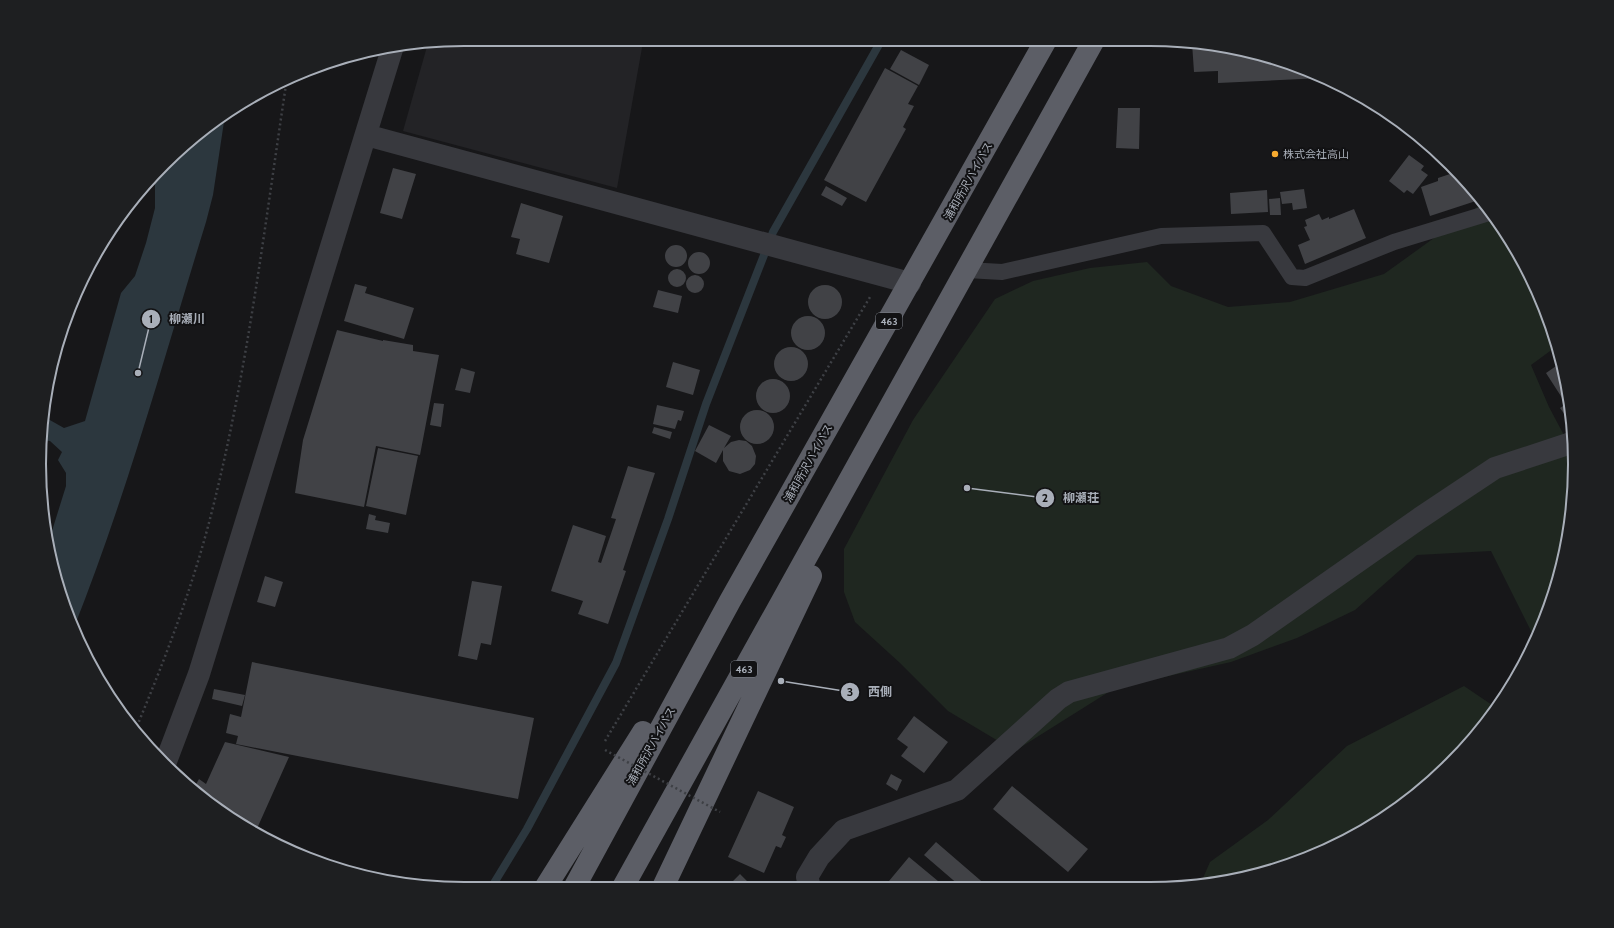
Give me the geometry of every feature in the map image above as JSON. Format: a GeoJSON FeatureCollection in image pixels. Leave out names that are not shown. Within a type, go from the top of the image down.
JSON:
{"type":"FeatureCollection","features":[{"type":"Feature","properties":{"kind":"highway","name":"浦和所沢バイパス"},"geometry":{"type":"LineString","coordinates":[[577,882],[730,601],[1043,46]]}},
{"type":"Feature","properties":{"kind":"highway","name":"463"},"geometry":{"type":"LineString","coordinates":[[626,882],[1091,46]]}},
{"type":"Feature","properties":{"kind":"highway"},"geometry":{"type":"LineString","coordinates":[[665,882],[818,560],[865,450]]}},
{"type":"Feature","properties":{"kind":"highway"},"geometry":{"type":"LineString","coordinates":[[549,882],[682,670],[730,601]]}},
{"type":"Feature","properties":{"kind":"street"},"geometry":{"type":"LineString","coordinates":[[167,759],[198,674],[391,53]]}},
{"type":"Feature","properties":{"kind":"street"},"geometry":{"type":"LineString","coordinates":[[366,135],[910,283]]}},
{"type":"Feature","properties":{"kind":"street"},"geometry":{"type":"LineString","coordinates":[[809,882],[808,877],[819,857],[844,830],[957,790],[1058,699],[1069,692],[1229,648],[1254,635],[1420,518],[1495,468],[1567,444]]}},
{"type":"Feature","properties":{"kind":"lane"},"geometry":{"type":"LineString","coordinates":[[967,270],[1002,272],[1161,236],[1263,233],[1292,278],[1305,278],[1394,242],[1485,214]]}},
{"type":"Feature","properties":{"kind":"path"},"geometry":{"type":"LineString","coordinates":[[138,725],[172,642],[193,577],[213,504],[239,389],[286,86]]}},
{"type":"Feature","properties":{"kind":"path"},"geometry":{"type":"LineString","coordinates":[[602,746],[870,297]]}},
{"type":"Feature","properties":{"kind":"path"},"geometry":{"type":"LineString","coordinates":[[605,750],[720,812]]}},
{"type":"Feature","properties":{"kind":"shaded area"},"geometry":{"type":"Polygon","coordinates":[[[464,46],[642,46],[617,188],[403,131],[427,48],[464,46]]]}},
{"type":"Feature","properties":{"kind":"shaded area"},"geometry":{"type":"Polygon","coordinates":[[[224,122],[213,195],[206,222],[127,478],[77,620],[60,572],[52,531],[66,486],[66,473],[58,460],[62,452],[50,441],[47,441],[49,419],[64,428],[85,421],[121,293],[135,276],[146,243],[155,208],[155,182],[188,150],[224,122]]]}},
{"type":"Feature","properties":{"kind":"shaded area"},"geometry":{"type":"Polygon","coordinates":[[[1479,206],[1498,232],[1512,255],[1536,304],[1552,350],[1531,365],[1549,407],[1567,441],[1568,464],[1567,491],[1560,546],[1546,598],[1532,633],[1491,551],[1417,555],[1355,610],[1297,638],[1231,662],[1115,688],[1015,751],[948,711],[900,663],[855,622],[844,592],[844,549],[913,420],[995,299],[1033,281],[1090,268],[1147,262],[1171,286],[1228,307],[1290,302],[1384,274],[1479,206]]]}},
{"type":"Feature","properties":{"kind":"shaded area"},"geometry":{"type":"Polygon","coordinates":[[[1464,686],[1492,705],[1446,760],[1404,796],[1359,826],[1335,839],[1284,860],[1232,874],[1203,878],[1210,862],[1268,820],[1347,746],[1464,686]]]}},
{"type":"Feature","properties":{"kind":"building"},"geometry":{"type":"Polygon","coordinates":[[[1192,49],[1232,54],[1258,60],[1311,79],[1218,83],[1218,71],[1194,72],[1192,49]]]}},
{"type":"Feature","properties":{"kind":"building"},"geometry":{"type":"Polygon","coordinates":[[[901,50],[929,65],[919,85],[890,69],[901,50]]]}},
{"type":"Feature","properties":{"kind":"building"},"geometry":{"type":"Polygon","coordinates":[[[885,68],[918,86],[908,104],[914,106],[903,127],[906,129],[866,202],[824,180],[885,68]]]}},
{"type":"Feature","properties":{"kind":"building"},"geometry":{"type":"Polygon","coordinates":[[[1118,108],[1140,108],[1139,149],[1116,148],[1118,108]]]}},
{"type":"Feature","properties":{"kind":"building"},"geometry":{"type":"Polygon","coordinates":[[[1409,155],[1424,166],[1421,170],[1428,175],[1413,194],[1407,190],[1404,193],[1389,181],[1409,155]]]}},
{"type":"Feature","properties":{"kind":"building"},"geometry":{"type":"Polygon","coordinates":[[[393,168],[416,174],[402,219],[380,213],[393,168]]]}},
{"type":"Feature","properties":{"kind":"building"},"geometry":{"type":"Polygon","coordinates":[[[1451,174],[1475,201],[1430,216],[1421,187],[1438,181],[1438,178],[1451,174]]]}},
{"type":"Feature","properties":{"kind":"building"},"geometry":{"type":"Polygon","coordinates":[[[826,186],[847,198],[842,206],[821,195],[826,186]]]}},
{"type":"Feature","properties":{"kind":"building"},"geometry":{"type":"Polygon","coordinates":[[[1304,189],[1307,208],[1293,210],[1292,203],[1282,204],[1280,192],[1304,189]]]}},
{"type":"Feature","properties":{"kind":"building"},"geometry":{"type":"Polygon","coordinates":[[[1267,190],[1268,212],[1231,214],[1230,193],[1267,190]]]}},
{"type":"Feature","properties":{"kind":"building"},"geometry":{"type":"Polygon","coordinates":[[[1280,198],[1281,215],[1270,215],[1269,199],[1280,198]]]}},
{"type":"Feature","properties":{"kind":"building"},"geometry":{"type":"Polygon","coordinates":[[[521,203],[563,216],[549,263],[516,254],[520,239],[511,237],[521,203]]]}},
{"type":"Feature","properties":{"kind":"building"},"geometry":{"type":"Polygon","coordinates":[[[1354,209],[1366,238],[1305,264],[1298,245],[1310,240],[1304,227],[1307,226],[1305,220],[1319,214],[1322,220],[1329,217],[1329,219],[1354,209]]]}},
{"type":"Feature","properties":{"kind":"building"},"geometry":{"type":"Polygon","coordinates":[[[676,245],[684,248],[687,256],[684,264],[676,267],[668,264],[665,256],[668,248],[676,245]]]}},
{"type":"Feature","properties":{"kind":"building"},"geometry":{"type":"Polygon","coordinates":[[[699,252],[707,255],[710,263],[707,271],[699,274],[691,271],[688,263],[691,255],[699,252]]]}},
{"type":"Feature","properties":{"kind":"building"},"geometry":{"type":"Polygon","coordinates":[[[673,269],[681,269],[686,274],[684,285],[681,287],[673,287],[668,282],[668,274],[673,269]]]}},
{"type":"Feature","properties":{"kind":"building"},"geometry":{"type":"Polygon","coordinates":[[[691,275],[699,275],[704,280],[702,291],[699,293],[691,293],[686,288],[686,280],[691,275]]]}},
{"type":"Feature","properties":{"kind":"building"},"geometry":{"type":"Polygon","coordinates":[[[355,284],[367,287],[365,293],[414,308],[404,339],[344,321],[355,284]]]}},
{"type":"Feature","properties":{"kind":"building"},"geometry":{"type":"Polygon","coordinates":[[[828,285],[837,290],[841,295],[841,309],[837,314],[832,318],[822,319],[818,318],[809,309],[808,299],[809,295],[818,286],[828,285]]]}},
{"type":"Feature","properties":{"kind":"building"},"geometry":{"type":"Polygon","coordinates":[[[658,290],[682,296],[678,313],[653,307],[658,290]]]}},
{"type":"Feature","properties":{"kind":"building"},"geometry":{"type":"Polygon","coordinates":[[[811,316],[820,321],[824,326],[824,340],[820,345],[815,349],[805,350],[801,349],[792,340],[791,330],[792,326],[801,317],[811,316]]]}},
{"type":"Feature","properties":{"kind":"building"},"geometry":{"type":"Polygon","coordinates":[[[337,330],[383,341],[413,345],[413,351],[439,355],[420,455],[376,446],[364,507],[295,493],[303,440],[337,330]]]}},
{"type":"Feature","properties":{"kind":"building"},"geometry":{"type":"Polygon","coordinates":[[[794,347],[803,352],[807,357],[807,371],[803,376],[798,380],[788,381],[784,380],[775,371],[774,361],[775,357],[784,348],[794,347]]]}},
{"type":"Feature","properties":{"kind":"building"},"geometry":{"type":"Polygon","coordinates":[[[673,362],[700,370],[693,395],[666,387],[673,362]]]}},
{"type":"Feature","properties":{"kind":"building"},"geometry":{"type":"Polygon","coordinates":[[[1556,366],[1562,398],[1546,373],[1556,366]]]}},
{"type":"Feature","properties":{"kind":"building"},"geometry":{"type":"Polygon","coordinates":[[[461,368],[475,372],[470,393],[455,390],[461,368]]]}},
{"type":"Feature","properties":{"kind":"building"},"geometry":{"type":"Polygon","coordinates":[[[770,379],[776,379],[785,384],[789,390],[789,402],[785,408],[776,413],[770,413],[761,408],[756,399],[756,393],[761,384],[770,379]]]}},
{"type":"Feature","properties":{"kind":"building"},"geometry":{"type":"Polygon","coordinates":[[[434,403],[444,404],[441,427],[430,425],[434,403]]]}},
{"type":"Feature","properties":{"kind":"building"},"geometry":{"type":"Polygon","coordinates":[[[657,405],[684,411],[681,421],[678,420],[675,429],[653,424],[657,405]]]}},
{"type":"Feature","properties":{"kind":"building"},"geometry":{"type":"Polygon","coordinates":[[[1564,406],[1565,414],[1560,408],[1564,406]]]}},
{"type":"Feature","properties":{"kind":"building"},"geometry":{"type":"Polygon","coordinates":[[[760,410],[769,415],[773,420],[773,434],[769,439],[764,443],[754,444],[750,443],[741,434],[740,424],[741,420],[750,411],[760,410]]]}},
{"type":"Feature","properties":{"kind":"building"},"geometry":{"type":"Polygon","coordinates":[[[709,425],[731,436],[724,448],[731,442],[739,440],[746,441],[752,446],[756,456],[755,464],[750,470],[740,474],[729,471],[723,461],[723,450],[716,463],[695,451],[709,425]]]}},
{"type":"Feature","properties":{"kind":"building"},"geometry":{"type":"Polygon","coordinates":[[[654,427],[672,432],[670,439],[652,433],[654,427]]]}},
{"type":"Feature","properties":{"kind":"building"},"geometry":{"type":"Polygon","coordinates":[[[378,448],[418,456],[406,515],[366,506],[378,448]]]}},
{"type":"Feature","properties":{"kind":"building"},"geometry":{"type":"Polygon","coordinates":[[[628,466],[655,473],[623,570],[626,571],[608,624],[578,614],[583,601],[551,591],[573,525],[606,536],[598,562],[601,563],[616,519],[611,518],[628,466]]]}},
{"type":"Feature","properties":{"kind":"building"},"geometry":{"type":"Polygon","coordinates":[[[369,514],[376,516],[375,520],[390,523],[388,533],[366,529],[369,514]]]}},
{"type":"Feature","properties":{"kind":"building"},"geometry":{"type":"Polygon","coordinates":[[[265,576],[283,582],[275,607],[257,602],[265,576]]]}},
{"type":"Feature","properties":{"kind":"building"},"geometry":{"type":"Polygon","coordinates":[[[472,581],[502,586],[491,645],[481,643],[477,660],[458,656],[472,581]]]}},
{"type":"Feature","properties":{"kind":"building"},"geometry":{"type":"Polygon","coordinates":[[[252,662],[534,718],[518,799],[236,744],[238,736],[226,733],[230,714],[241,717],[252,662]]]}},
{"type":"Feature","properties":{"kind":"building"},"geometry":{"type":"Polygon","coordinates":[[[214,689],[245,695],[242,706],[212,699],[214,689]]]}},
{"type":"Feature","properties":{"kind":"building"},"geometry":{"type":"Polygon","coordinates":[[[914,716],[948,742],[924,773],[901,756],[908,747],[897,739],[914,716]]]}},
{"type":"Feature","properties":{"kind":"building"},"geometry":{"type":"Polygon","coordinates":[[[225,742],[289,757],[258,827],[232,812],[196,785],[199,779],[206,784],[225,742]]]}},
{"type":"Feature","properties":{"kind":"building"},"geometry":{"type":"Polygon","coordinates":[[[891,774],[902,780],[897,791],[886,784],[891,774]]]}},
{"type":"Feature","properties":{"kind":"building"},"geometry":{"type":"Polygon","coordinates":[[[1012,786],[1088,849],[1068,872],[993,809],[1012,786]]]}},
{"type":"Feature","properties":{"kind":"building"},"geometry":{"type":"Polygon","coordinates":[[[758,791],[794,807],[782,835],[786,837],[781,848],[776,846],[764,873],[728,857],[758,791]]]}},
{"type":"Feature","properties":{"kind":"building"},"geometry":{"type":"Polygon","coordinates":[[[936,842],[982,882],[955,882],[924,855],[936,842]]]}},
{"type":"Feature","properties":{"kind":"building"},"geometry":{"type":"Polygon","coordinates":[[[909,857],[939,882],[888,882],[909,857]]]}},
{"type":"Feature","properties":{"kind":"building"},"geometry":{"type":"Polygon","coordinates":[[[740,874],[748,882],[732,882],[740,874]]]}},
{"type":"Feature","properties":{"kind":"waterway"},"geometry":{"type":"LineString","coordinates":[[495,882],[527,829],[616,663],[668,519],[706,404],[773,232],[878,46]]}},
{"type":"Feature","properties":{"kind":"place","name":"株式会社高山"},"geometry":{"type":"Point","coordinates":[1275,154]}},
{"type":"Feature","properties":{"kind":"place","name":"柳瀬川"},"geometry":{"type":"Point","coordinates":[138,373]}},
{"type":"Feature","properties":{"kind":"place","name":"柳瀬荘"},"geometry":{"type":"Point","coordinates":[967,488]}},
{"type":"Feature","properties":{"kind":"place","name":"西側"},"geometry":{"type":"Point","coordinates":[781,681]}}]}
